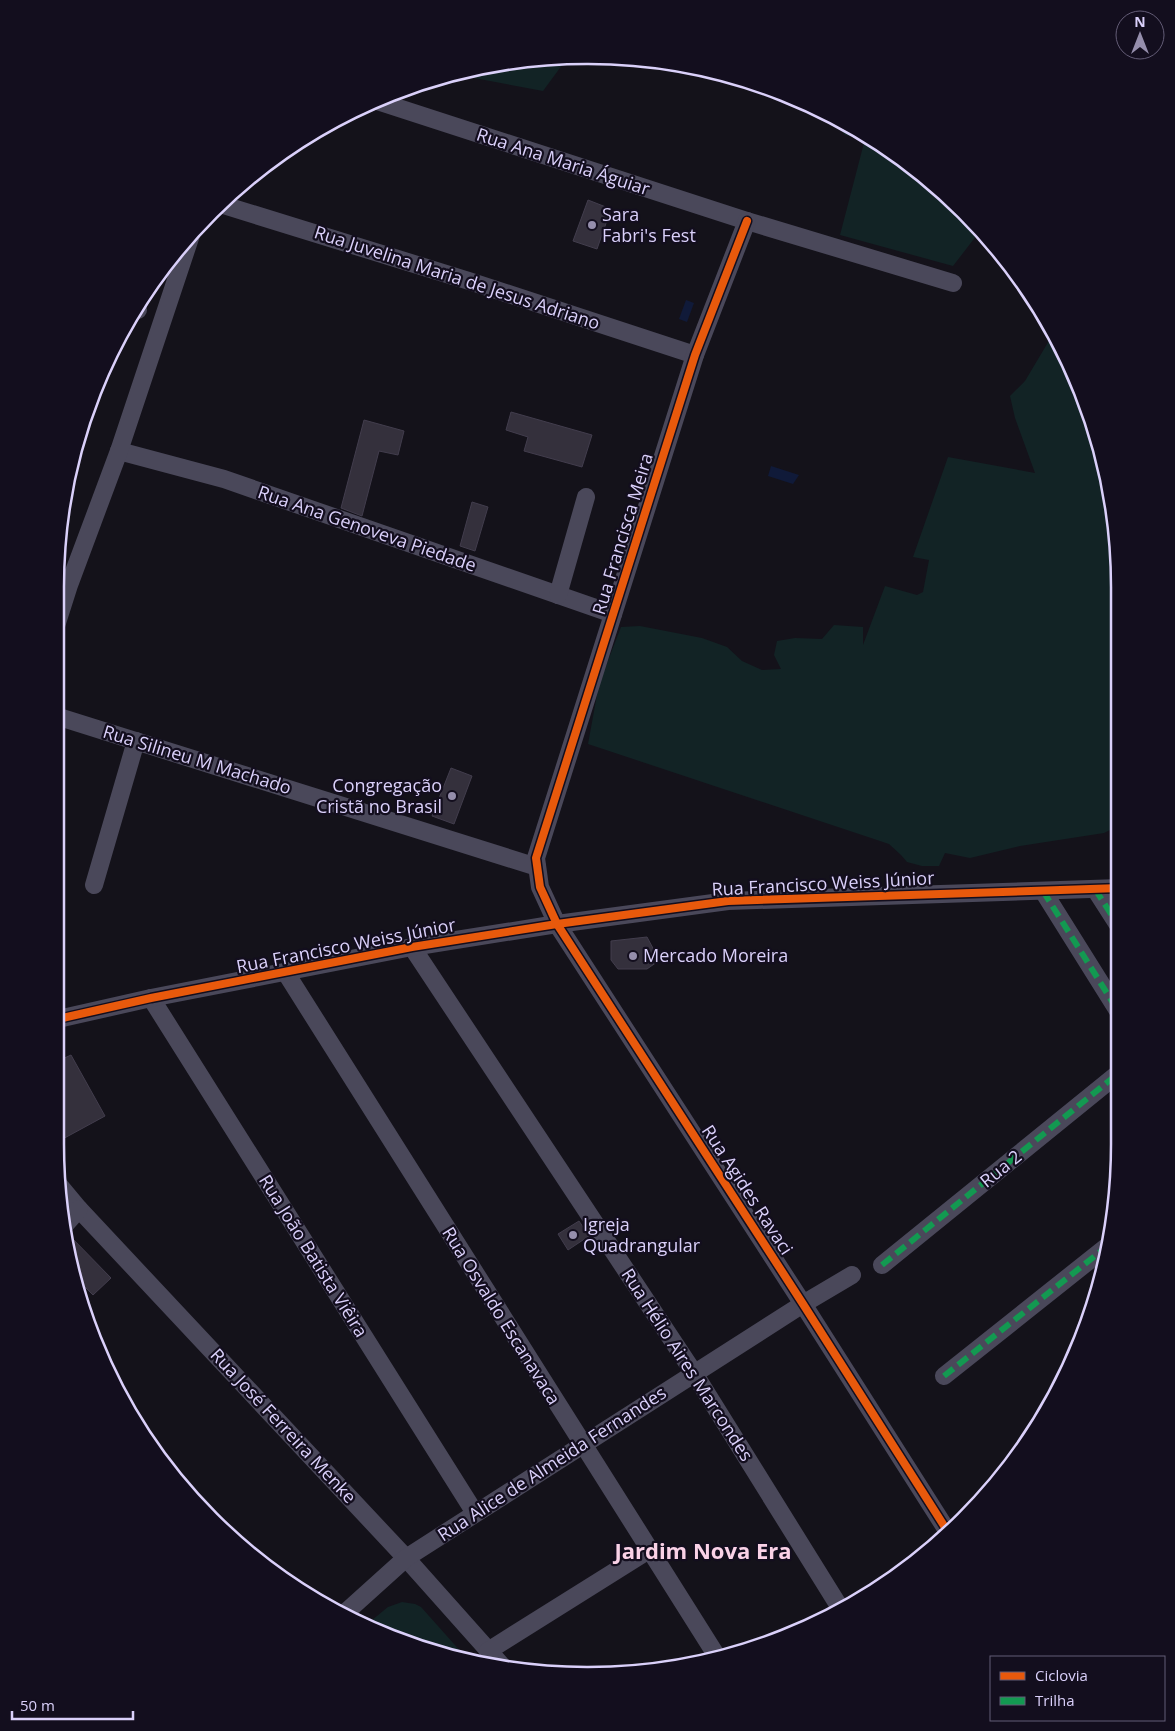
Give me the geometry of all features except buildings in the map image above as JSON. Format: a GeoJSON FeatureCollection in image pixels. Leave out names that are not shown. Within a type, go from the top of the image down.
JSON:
{"type":"FeatureCollection","features":[{"type":"Feature","properties":{"kind":"street","name":"Rua Ana Maria Águiar"},"geometry":{"type":"LineString","coordinates":[[387,104],[747,222],[953,283]]}},
{"type":"Feature","properties":{"kind":"street","name":"Rua Juvelina Maria de Jesus Adriano"},"geometry":{"type":"LineString","coordinates":[[228,207],[469,281],[695,354]]}},
{"type":"Feature","properties":{"kind":"street","name":"Rua Francisca Meira"},"geometry":{"type":"LineString","coordinates":[[537,863],[695,354],[747,222]]}},
{"type":"Feature","properties":{"kind":"street"},"geometry":{"type":"LineString","coordinates":[[64,601],[119,451],[185,253]]}},
{"type":"Feature","properties":{"kind":"street","name":"Rua Ana Genoveva Piedade"},"geometry":{"type":"LineString","coordinates":[[119,451],[224,480],[613,614]]}},
{"type":"Feature","properties":{"kind":"street"},"geometry":{"type":"LineString","coordinates":[[558,595],[586,497]]}},
{"type":"Feature","properties":{"kind":"street","name":"Rua Silineu M Machado"},"geometry":{"type":"LineString","coordinates":[[64,718],[537,863]]}},
{"type":"Feature","properties":{"kind":"street"},"geometry":{"type":"LineString","coordinates":[[94,886],[136,741]]}},
{"type":"Feature","properties":{"kind":"street","name":"Rua Agides Ravaci"},"geometry":{"type":"LineString","coordinates":[[537,863],[540,887],[557,924],[944,1526]]}},
{"type":"Feature","properties":{"kind":"street","name":"Rua Francisco Weiss Júnior"},"geometry":{"type":"LineString","coordinates":[[64,1018],[151,998],[412,947],[557,924],[728,901],[1111,888]]}},
{"type":"Feature","properties":{"kind":"street"},"geometry":{"type":"LineString","coordinates":[[1095,889],[1111,914]]}},
{"type":"Feature","properties":{"kind":"street"},"geometry":{"type":"LineString","coordinates":[[1043,891],[1111,1000]]}},
{"type":"Feature","properties":{"kind":"street","name":"Rua Hélio Aires Marcondes"},"geometry":{"type":"LineString","coordinates":[[412,947],[694,1373],[837,1603]]}},
{"type":"Feature","properties":{"kind":"street","name":"Rua Osvaldo Escanavaca"},"geometry":{"type":"LineString","coordinates":[[286,973],[714,1651]]}},
{"type":"Feature","properties":{"kind":"street","name":"Rua João Batista Viêira"},"geometry":{"type":"LineString","coordinates":[[151,998],[475,1513]]}},
{"type":"Feature","properties":{"kind":"street","name":"Rua 2"},"geometry":{"type":"LineString","coordinates":[[882,1265],[1111,1079]]}},
{"type":"Feature","properties":{"kind":"street","name":"Rua José Ferreira Menke"},"geometry":{"type":"LineString","coordinates":[[66,1194],[406,1558],[495,1659]]}},
{"type":"Feature","properties":{"kind":"street"},"geometry":{"type":"LineString","coordinates":[[69,1220],[79,1209]]}},
{"type":"Feature","properties":{"kind":"street"},"geometry":{"type":"LineString","coordinates":[[944,1376],[1099,1252]]}},
{"type":"Feature","properties":{"kind":"street","name":"Rua Alice de Almeida Fernandes"},"geometry":{"type":"LineString","coordinates":[[349,1609],[406,1558],[694,1373],[852,1275]]}},
{"type":"Feature","properties":{"kind":"street"},"geometry":{"type":"LineString","coordinates":[[488,1651],[650,1550]]}},
{"type":"Feature","properties":{"kind":"shaded area"},"geometry":{"type":"Polygon","coordinates":[[[562,65],[543,91],[472,77],[519,68],[562,65]]]}},
{"type":"Feature","properties":{"kind":"shaded area"},"geometry":{"type":"Polygon","coordinates":[[[840,129],[853,137],[845,135],[840,129]]]}},
{"type":"Feature","properties":{"kind":"shaded area"},"geometry":{"type":"Polygon","coordinates":[[[864,143],[906,172],[933,194],[976,236],[953,266],[840,235],[864,143]]]}},
{"type":"Feature","properties":{"kind":"shaded area"},"geometry":{"type":"Polygon","coordinates":[[[1049,341],[1071,387],[1083,419],[1101,485],[1110,553],[1111,830],[1104,833],[1020,846],[970,858],[945,853],[939,866],[922,866],[907,862],[889,844],[588,744],[599,684],[621,627],[640,626],[702,638],[727,647],[742,661],[762,670],[781,669],[774,655],[777,641],[795,638],[822,639],[834,625],[863,627],[863,645],[885,586],[917,595],[923,592],[929,560],[913,557],[948,457],[1035,473],[1015,418],[1010,396],[1025,381],[1049,341]]]}},
{"type":"Feature","properties":{"kind":"shaded area"},"geometry":{"type":"Polygon","coordinates":[[[402,1602],[421,1607],[460,1651],[419,1639],[372,1620],[388,1607],[402,1602]]]}},
{"type":"Feature","properties":{"kind":"water"},"geometry":{"type":"Polygon","coordinates":[[[686,300],[694,303],[687,322],[679,319],[686,300]]]}},
{"type":"Feature","properties":{"kind":"water"},"geometry":{"type":"Polygon","coordinates":[[[771,466],[799,475],[793,484],[768,476],[771,466]]]}},
{"type":"Feature","properties":{"kind":"marked path"},"geometry":{"type":"LineString","coordinates":[[1095,889],[1111,914]]}},
{"type":"Feature","properties":{"kind":"marked path"},"geometry":{"type":"LineString","coordinates":[[1043,891],[1111,1000]]}},
{"type":"Feature","properties":{"kind":"marked path"},"geometry":{"type":"LineString","coordinates":[[882,1265],[1111,1079]]}},
{"type":"Feature","properties":{"kind":"marked path"},"geometry":{"type":"LineString","coordinates":[[944,1376],[1099,1252]]}},
{"type":"Feature","properties":{"kind":"cycle path"},"geometry":{"type":"LineString","coordinates":[[747,221],[695,355],[536,858],[540,887],[557,924],[944,1526]]}},
{"type":"Feature","properties":{"kind":"cycle path"},"geometry":{"type":"LineString","coordinates":[[64,1018],[151,998],[412,947],[557,924],[728,901],[1111,888]]}},
{"type":"Feature","properties":{"kind":"place","name":"Sara Fabri's Fest"},"geometry":{"type":"Point","coordinates":[592,225]}},
{"type":"Feature","properties":{"kind":"place","name":"Congregação Cristã no Brasil"},"geometry":{"type":"Point","coordinates":[452,796]}},
{"type":"Feature","properties":{"kind":"place","name":"Mercado Moreira"},"geometry":{"type":"Point","coordinates":[633,956]}},
{"type":"Feature","properties":{"kind":"place","name":"Igreja Quadrangular"},"geometry":{"type":"Point","coordinates":[573,1235]}},
{"type":"Feature","properties":{"kind":"district","name":"Jardim Nova Era"},"geometry":{"type":"Point","coordinates":[703,1551]}}]}
